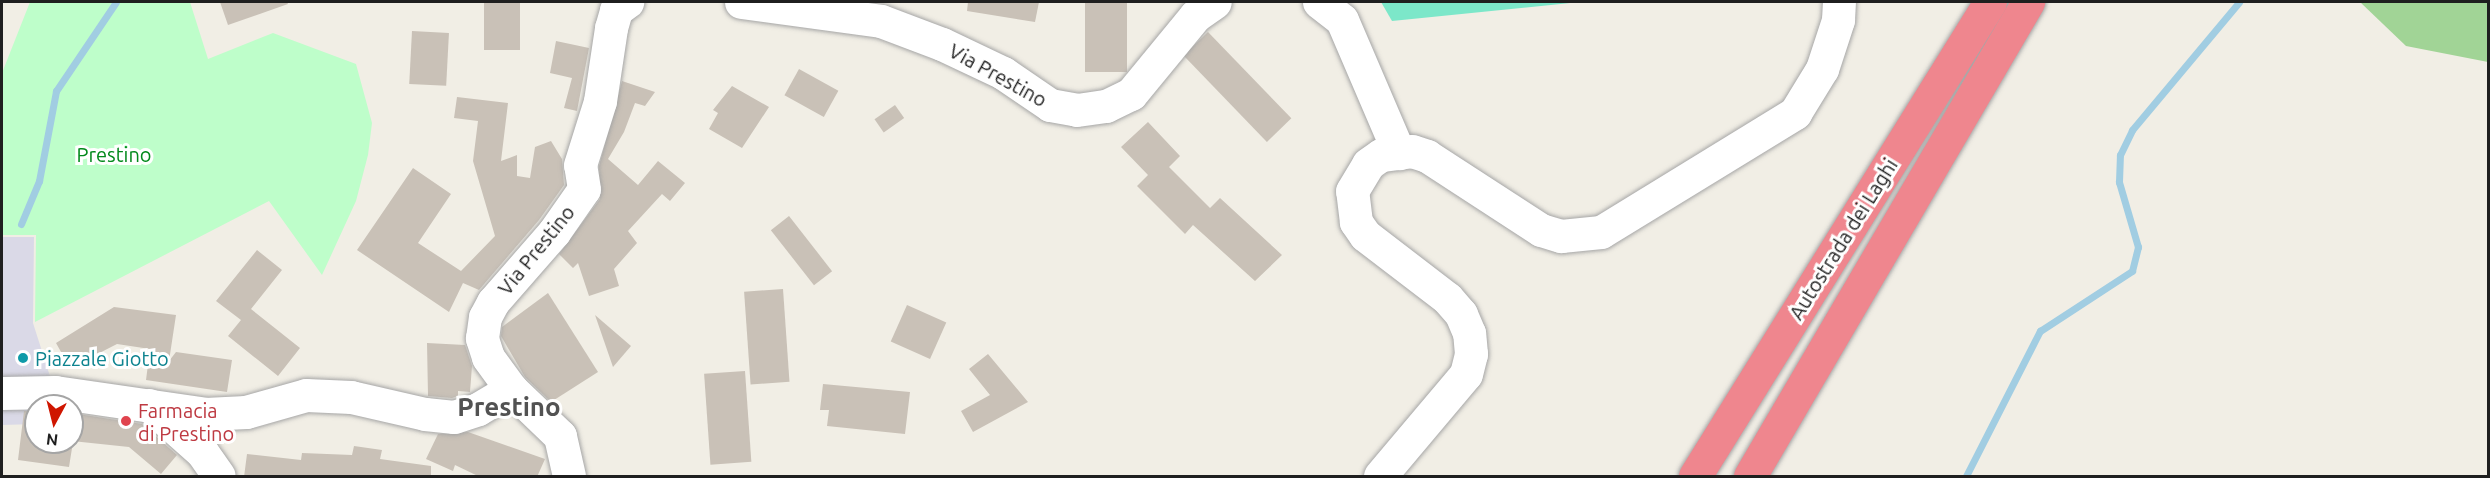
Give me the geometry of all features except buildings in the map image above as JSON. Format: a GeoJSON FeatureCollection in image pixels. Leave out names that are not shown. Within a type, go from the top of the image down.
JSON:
{"type":"FeatureCollection","features":[{"type":"Feature","properties":{"kind":"highway","name":"Autostrada dei Laghi"},"geometry":{"type":"LineString","coordinates":[[1695,477],[1990,2]]}},
{"type":"Feature","properties":{"kind":"highway","name":"Autostrada dei Laghi"},"geometry":{"type":"LineString","coordinates":[[1750,477],[2028,2]]}},
{"type":"Feature","properties":{"kind":"street","name":"Via Prestino"},"geometry":{"type":"LineString","coordinates":[[569,477],[560,436],[511,389],[488,357],[482,338],[485,317],[584,189],[580,165],[600,100],[611,28],[616,10],[627,2]]}},
{"type":"Feature","properties":{"kind":"street","name":"Via Prestino"},"geometry":{"type":"LineString","coordinates":[[741,2],[881,21],[942,44],[1003,73],[1050,105],[1077,110],[1106,106],[1131,94],[1195,16],[1215,2]]}},
{"type":"Feature","properties":{"kind":"street"},"geometry":{"type":"LineString","coordinates":[[1319,2],[1342,20],[1399,153]]}},
{"type":"Feature","properties":{"kind":"street"},"geometry":{"type":"LineString","coordinates":[[1380,477],[1466,374],[1471,354],[1469,333],[1461,314],[1447,298],[1365,235],[1356,222],[1352,191],[1358,176],[1381,155],[1412,151],[1426,156],[1541,230],[1561,236],[1601,232],[1795,112],[1822,69],[1838,20],[1839,2]]}},
{"type":"Feature","properties":{"kind":"street"},"geometry":{"type":"LineString","coordinates":[[2,393],[55,392],[205,414],[246,412],[306,395],[351,396],[425,414],[454,417],[478,409],[511,389]]}},
{"type":"Feature","properties":{"kind":"street"},"geometry":{"type":"LineString","coordinates":[[149,405],[202,452],[219,477]]}},
{"type":"Feature","properties":{"kind":"green space","name":"Prestino"},"geometry":{"type":"Polygon","coordinates":[[[30,2],[190,2],[208,59],[273,33],[356,64],[372,123],[368,155],[356,201],[322,275],[269,201],[35,322],[36,235],[2,235],[2,73],[30,2]]]}},
{"type":"Feature","properties":{"kind":"green space"},"geometry":{"type":"Polygon","coordinates":[[[1381,2],[1580,2],[1392,21],[1381,2]]]}},
{"type":"Feature","properties":{"kind":"green space"},"geometry":{"type":"Polygon","coordinates":[[[2360,2],[2488,2],[2488,62],[2406,46],[2360,2]]]}},
{"type":"Feature","properties":{"kind":"shaded area","name":"Piazzale Giotto"},"geometry":{"type":"Polygon","coordinates":[[[2,237],[34,237],[33,323],[55,392],[52,394],[24,394],[24,424],[2,425],[2,237]]]}},
{"type":"Feature","properties":{"kind":"waterway"},"geometry":{"type":"LineString","coordinates":[[21,224],[39,181],[56,91],[116,2]]}},
{"type":"Feature","properties":{"kind":"waterway"},"geometry":{"type":"LineString","coordinates":[[1966,476],[2040,331],[2132,271],[2138,247],[2119,182],[2120,155],[2132,130],[2239,2]]}},
{"type":"Feature","properties":{"kind":"place","name":"Piazzale Giotto"},"geometry":{"type":"Point","coordinates":[23,358]}},
{"type":"Feature","properties":{"kind":"place","name":"Farmacia di Prestino"},"geometry":{"type":"Point","coordinates":[126,421]}},
{"type":"Feature","properties":{"kind":"district","name":"Prestino"},"geometry":{"type":"Point","coordinates":[509,407]}}]}
